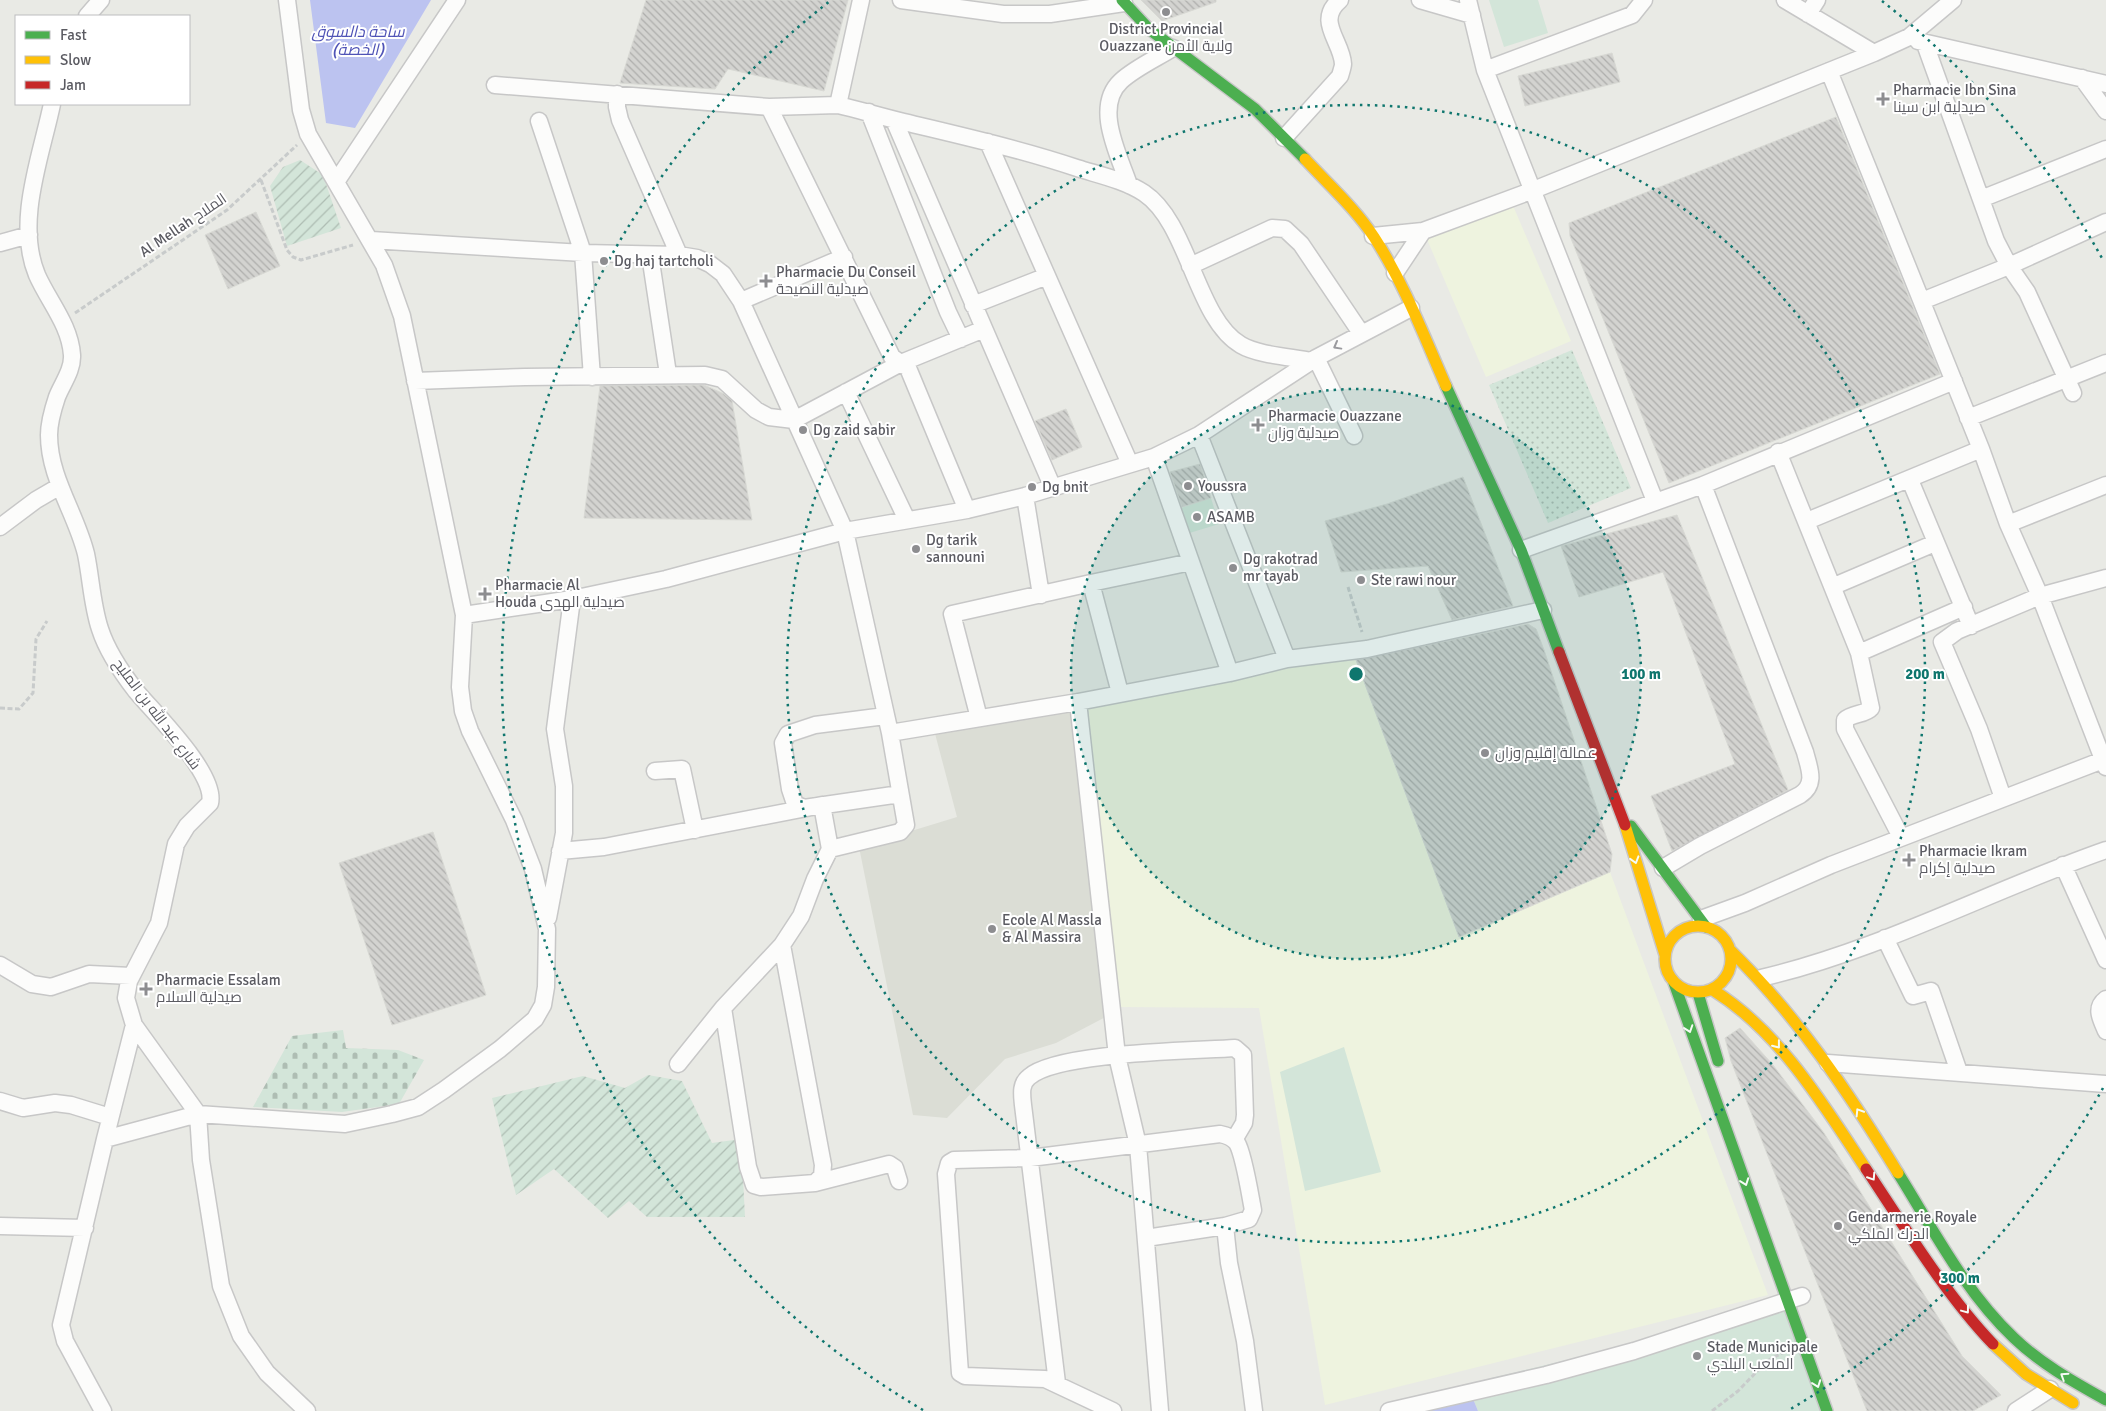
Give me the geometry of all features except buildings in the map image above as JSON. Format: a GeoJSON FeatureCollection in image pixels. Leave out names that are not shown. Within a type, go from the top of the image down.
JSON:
{"type":"FeatureCollection","features":[{"type":"Feature","properties":{"kind":"main road"},"geometry":{"type":"LineString","coordinates":[[1123,2],[1149,29],[1255,109],[1354,211],[1373,236],[1394,273],[1521,550],[1621,814],[1665,955],[1668,975],[1674,983],[1689,1030],[1799,1297],[1802,1342],[1827,1411]]}},
{"type":"Feature","properties":{"kind":"main road"},"geometry":{"type":"LineString","coordinates":[[1621,814],[1704,923],[1726,940],[1731,951],[1732,962],[1729,973],[1723,983],[1713,990],[1698,993],[1685,990],[1674,983]]}},
{"type":"Feature","properties":{"kind":"main road"},"geometry":{"type":"LineString","coordinates":[[1665,955],[1668,944],[1684,929],[1704,923]]}},
{"type":"Feature","properties":{"kind":"main road"},"geometry":{"type":"LineString","coordinates":[[1731,951],[1761,978],[1786,1007],[1828,1063],[1932,1227],[1980,1298],[2002,1326],[2048,1366],[2106,1400]]}},
{"type":"Feature","properties":{"kind":"main road"},"geometry":{"type":"LineString","coordinates":[[1713,990],[1744,1009],[1760,1024],[1778,1046],[1836,1122],[1914,1241],[1986,1337],[2011,1360],[2050,1389],[2082,1407]]}},
{"type":"Feature","properties":{"kind":"main road"},"geometry":{"type":"LineString","coordinates":[[1698,993],[1704,1023],[1720,1070]]}},
{"type":"Feature","properties":{"kind":"street"},"geometry":{"type":"LineString","coordinates":[[89,15],[101,0]]}},
{"type":"Feature","properties":{"kind":"street"},"geometry":{"type":"LineString","coordinates":[[287,0],[301,110],[308,134],[384,265],[402,316],[464,615],[460,678],[463,711],[470,731],[514,820],[533,868],[546,929]]}},
{"type":"Feature","properties":{"kind":"street"},"geometry":{"type":"LineString","coordinates":[[336,182],[457,0]]}},
{"type":"Feature","properties":{"kind":"street"},"geometry":{"type":"LineString","coordinates":[[838,105],[861,0]]}},
{"type":"Feature","properties":{"kind":"street"},"geometry":{"type":"LineString","coordinates":[[901,0],[1003,14],[1050,14],[1123,2]]}},
{"type":"Feature","properties":{"kind":"street"},"geometry":{"type":"LineString","coordinates":[[1284,138],[1340,76],[1343,63],[1329,19],[1331,9],[1340,0]]}},
{"type":"Feature","properties":{"kind":"street"},"geometry":{"type":"LineString","coordinates":[[1420,0],[1470,8],[1485,70],[1654,502]]}},
{"type":"Feature","properties":{"kind":"street"},"geometry":{"type":"LineString","coordinates":[[1485,70],[1632,15],[1644,0]]}},
{"type":"Feature","properties":{"kind":"street"},"geometry":{"type":"LineString","coordinates":[[1785,0],[1874,53]]}},
{"type":"Feature","properties":{"kind":"street"},"geometry":{"type":"LineString","coordinates":[[1808,14],[1817,0]]}},
{"type":"Feature","properties":{"kind":"street"},"geometry":{"type":"LineString","coordinates":[[1373,236],[1423,231],[1531,191],[1874,53],[1909,37],[1953,0]]}},
{"type":"Feature","properties":{"kind":"street"},"geometry":{"type":"LineString","coordinates":[[1909,37],[1925,44],[2106,84]]}},
{"type":"Feature","properties":{"kind":"street"},"geometry":{"type":"LineString","coordinates":[[1925,44],[1996,241],[2008,266],[2027,292],[2070,386]]}},
{"type":"Feature","properties":{"kind":"street"},"geometry":{"type":"LineString","coordinates":[[1129,185],[1112,136],[1108,102],[1121,81],[1173,48]]}},
{"type":"Feature","properties":{"kind":"street"},"geometry":{"type":"LineString","coordinates":[[1704,923],[1831,865],[1901,837],[2003,798],[2104,764],[2040,596],[2008,524],[1982,449],[1829,71]]}},
{"type":"Feature","properties":{"kind":"street"},"geometry":{"type":"LineString","coordinates":[[2082,78],[2106,111]]}},
{"type":"Feature","properties":{"kind":"street"},"geometry":{"type":"LineString","coordinates":[[495,84],[561,92],[617,94],[769,106],[838,105],[1050,159],[1129,185],[1145,194],[1163,213],[1216,316],[1232,337],[1241,345],[1313,360],[1354,436]]}},
{"type":"Feature","properties":{"kind":"street"},"geometry":{"type":"LineString","coordinates":[[617,94],[616,107],[620,120],[679,255]]}},
{"type":"Feature","properties":{"kind":"street","name":"شارع عبد الله بن المليح"},"geometry":{"type":"LineString","coordinates":[[52,105],[37,166],[31,203],[29,235],[37,275],[69,338],[72,363],[56,399],[49,432],[52,461],[84,547],[100,629],[109,649],[136,690],[192,757],[208,784],[211,798],[210,802],[184,831],[176,844],[159,923],[131,976],[126,998],[134,1025]]}},
{"type":"Feature","properties":{"kind":"street"},"geometry":{"type":"LineString","coordinates":[[769,106],[892,357],[908,368],[967,510]]}},
{"type":"Feature","properties":{"kind":"street"},"geometry":{"type":"LineString","coordinates":[[869,112],[948,312],[961,339]]}},
{"type":"Feature","properties":{"kind":"street"},"geometry":{"type":"LineString","coordinates":[[894,120],[1053,488]]}},
{"type":"Feature","properties":{"kind":"street"},"geometry":{"type":"LineString","coordinates":[[539,121],[583,253],[592,377]]}},
{"type":"Feature","properties":{"kind":"street"},"geometry":{"type":"LineString","coordinates":[[988,142],[1130,464]]}},
{"type":"Feature","properties":{"kind":"street"},"geometry":{"type":"LineString","coordinates":[[1981,199],[2106,149]]}},
{"type":"Feature","properties":{"kind":"street"},"geometry":{"type":"LineString","coordinates":[[1922,301],[2008,266],[2106,222]]}},
{"type":"Feature","properties":{"kind":"street"},"geometry":{"type":"LineString","coordinates":[[1190,266],[1272,228],[1285,229],[1301,244],[1361,333]]}},
{"type":"Feature","properties":{"kind":"street"},"geometry":{"type":"LineString","coordinates":[[1394,273],[1423,231]]}},
{"type":"Feature","properties":{"kind":"street"},"geometry":{"type":"LineString","coordinates":[[0,243],[29,235]]}},
{"type":"Feature","properties":{"kind":"street"},"geometry":{"type":"LineString","coordinates":[[371,240],[583,253],[679,255],[697,258],[710,264],[723,274],[741,301],[845,531],[890,733],[906,824],[900,832],[830,848]]}},
{"type":"Feature","properties":{"kind":"street"},"geometry":{"type":"LineString","coordinates":[[650,255],[668,374]]}},
{"type":"Feature","properties":{"kind":"street"},"geometry":{"type":"LineString","coordinates":[[741,301],[844,258]]}},
{"type":"Feature","properties":{"kind":"street"},"geometry":{"type":"LineString","coordinates":[[973,305],[1047,276]]}},
{"type":"Feature","properties":{"kind":"street"},"geometry":{"type":"LineString","coordinates":[[464,615],[572,598],[732,563],[845,531],[967,510],[1053,488],[1154,457],[1199,435],[1313,360],[1411,308]]}},
{"type":"Feature","properties":{"kind":"street"},"geometry":{"type":"LineString","coordinates":[[415,380],[525,376],[705,375],[722,379],[756,410],[769,417],[794,420],[901,363],[984,330]]}},
{"type":"Feature","properties":{"kind":"street"},"geometry":{"type":"LineString","coordinates":[[1968,418],[2070,386],[2106,363]]}},
{"type":"Feature","properties":{"kind":"street"},"geometry":{"type":"LineString","coordinates":[[1521,550],[1703,485],[1778,452],[1954,381]]}},
{"type":"Feature","properties":{"kind":"street"},"geometry":{"type":"LineString","coordinates":[[846,392],[907,520]]}},
{"type":"Feature","properties":{"kind":"street"},"geometry":{"type":"LineString","coordinates":[[1199,435],[1287,659]]}},
{"type":"Feature","properties":{"kind":"street"},"geometry":{"type":"LineString","coordinates":[[1807,521],[1982,449]]}},
{"type":"Feature","properties":{"kind":"street"},"geometry":{"type":"LineString","coordinates":[[1778,452],[1834,586],[1859,653],[1871,708],[1869,711],[1848,717],[1845,720],[1844,728],[1901,837]]}},
{"type":"Feature","properties":{"kind":"street"},"geometry":{"type":"LineString","coordinates":[[1154,457],[1230,673]]}},
{"type":"Feature","properties":{"kind":"street"},"geometry":{"type":"LineString","coordinates":[[1910,480],[1971,626]]}},
{"type":"Feature","properties":{"kind":"street"},"geometry":{"type":"LineString","coordinates":[[1664,868],[1700,846],[1800,795],[1808,788],[1811,782],[1805,752],[1703,485]]}},
{"type":"Feature","properties":{"kind":"street"},"geometry":{"type":"LineString","coordinates":[[2008,524],[2106,485]]}},
{"type":"Feature","properties":{"kind":"street"},"geometry":{"type":"LineString","coordinates":[[0,527],[36,500],[60,486]]}},
{"type":"Feature","properties":{"kind":"street"},"geometry":{"type":"LineString","coordinates":[[1024,496],[1041,594]]}},
{"type":"Feature","properties":{"kind":"street"},"geometry":{"type":"LineString","coordinates":[[1834,586],[1935,543]]}},
{"type":"Feature","properties":{"kind":"street"},"geometry":{"type":"LineString","coordinates":[[979,718],[952,614],[1191,562]]}},
{"type":"Feature","properties":{"kind":"street"},"geometry":{"type":"LineString","coordinates":[[2003,798],[1979,729],[1942,642],[1949,636],[2040,596],[2106,578]]}},
{"type":"Feature","properties":{"kind":"street"},"geometry":{"type":"LineString","coordinates":[[1091,583],[1120,694]]}},
{"type":"Feature","properties":{"kind":"street"},"geometry":{"type":"LineString","coordinates":[[105,1139],[198,1114],[345,1124],[418,1107],[472,1071],[521,1033],[535,1019],[543,1005],[546,986],[546,929],[564,833],[565,808],[555,728],[572,598]]}},
{"type":"Feature","properties":{"kind":"street"},"geometry":{"type":"LineString","coordinates":[[1859,653],[1964,607]]}},
{"type":"Feature","properties":{"kind":"street"},"geometry":{"type":"LineString","coordinates":[[890,733],[1078,702],[1230,673],[1287,659],[1367,650],[1543,610]]}},
{"type":"Feature","properties":{"kind":"street"},"geometry":{"type":"LineString","coordinates":[[1078,702],[1117,1056],[1138,1145],[1160,1411]]}},
{"type":"Feature","properties":{"kind":"street"},"geometry":{"type":"LineString","coordinates":[[822,806],[800,808],[793,801],[783,743],[784,737],[792,732],[815,725],[885,716]]}},
{"type":"Feature","properties":{"kind":"street"},"geometry":{"type":"LineString","coordinates":[[655,771],[682,769],[695,830]]}},
{"type":"Feature","properties":{"kind":"street"},"geometry":{"type":"LineString","coordinates":[[560,851],[604,847],[822,806],[900,794]]}},
{"type":"Feature","properties":{"kind":"street"},"geometry":{"type":"LineString","coordinates":[[678,1064],[723,1008],[782,945],[801,916],[815,879],[830,848],[822,806]]}},
{"type":"Feature","properties":{"kind":"street"},"geometry":{"type":"LineString","coordinates":[[1761,978],[1792,971],[1885,938],[2064,864],[2106,850]]}},
{"type":"Feature","properties":{"kind":"street"},"geometry":{"type":"LineString","coordinates":[[2064,864],[2106,960]]}},
{"type":"Feature","properties":{"kind":"street"},"geometry":{"type":"LineString","coordinates":[[1885,938],[1913,996],[1931,991],[1959,1072]]}},
{"type":"Feature","properties":{"kind":"street"},"geometry":{"type":"LineString","coordinates":[[782,945],[823,1165],[822,1176],[815,1183]]}},
{"type":"Feature","properties":{"kind":"street"},"geometry":{"type":"LineString","coordinates":[[0,965],[32,984],[51,988],[89,974],[131,976]]}},
{"type":"Feature","properties":{"kind":"street"},"geometry":{"type":"LineString","coordinates":[[2106,999],[2099,1004],[2098,1008],[2106,1031]]}},
{"type":"Feature","properties":{"kind":"street"},"geometry":{"type":"LineString","coordinates":[[723,1008],[748,1167],[754,1185],[761,1187],[815,1183],[890,1164],[895,1168],[899,1181]]}},
{"type":"Feature","properties":{"kind":"street"},"geometry":{"type":"LineString","coordinates":[[134,1025],[198,1114],[201,1160],[222,1286],[241,1336],[267,1373],[307,1411]]}},
{"type":"Feature","properties":{"kind":"street"},"geometry":{"type":"LineString","coordinates":[[103,1411],[65,1340],[62,1325],[110,1117],[134,1025]]}},
{"type":"Feature","properties":{"kind":"street"},"geometry":{"type":"LineString","coordinates":[[1057,1383],[1022,1094],[1023,1085],[1027,1078],[1069,1060],[1235,1048],[1243,1054],[1245,1115],[1244,1123],[1234,1140]]}},
{"type":"Feature","properties":{"kind":"street"},"geometry":{"type":"LineString","coordinates":[[1828,1063],[2106,1084]]}},
{"type":"Feature","properties":{"kind":"street"},"geometry":{"type":"LineString","coordinates":[[0,1100],[23,1108],[54,1103],[71,1105],[110,1117]]}},
{"type":"Feature","properties":{"kind":"street"},"geometry":{"type":"LineString","coordinates":[[1112,1411],[1057,1383],[1045,1379],[965,1376],[958,1367],[946,1168],[954,1160],[1030,1158],[1220,1134],[1234,1140],[1239,1150],[1253,1210],[1249,1219],[1224,1226],[1146,1238]]}},
{"type":"Feature","properties":{"kind":"street"},"geometry":{"type":"LineString","coordinates":[[0,1226],[85,1228]]}},
{"type":"Feature","properties":{"kind":"street"},"geometry":{"type":"LineString","coordinates":[[1224,1226],[1229,1263],[1245,1341],[1254,1411]]}},
{"type":"Feature","properties":{"kind":"street"},"geometry":{"type":"LineString","coordinates":[[1388,1411],[1546,1375],[1634,1351],[1799,1297]]}},
{"type":"Feature","properties":{"kind":"street"},"geometry":{"type":"LineString","coordinates":[[2016,1411],[2050,1389]]}},
{"type":"Feature","properties":{"kind":"path","name":"Al Mellah الملاح"},"geometry":{"type":"LineString","coordinates":[[62,322],[227,210],[262,180],[308,134]]}},
{"type":"Feature","properties":{"kind":"path"},"geometry":{"type":"LineString","coordinates":[[262,180],[286,250],[293,257],[301,260],[371,240]]}},
{"type":"Feature","properties":{"kind":"path"},"geometry":{"type":"LineString","coordinates":[[1348,587],[1359,620]]}},
{"type":"Feature","properties":{"kind":"path"},"geometry":{"type":"LineString","coordinates":[[0,708],[19,709],[33,693],[36,639],[47,621]]}},
{"type":"Feature","properties":{"kind":"path"},"geometry":{"type":"LineString","coordinates":[[1712,1411],[1738,1391],[1767,1361],[1802,1342]]}},
{"type":"Feature","properties":{"kind":"shaded area"},"geometry":{"type":"Polygon","coordinates":[[[1511,201],[1571,341],[1486,377],[1426,237],[1511,201]]]}},
{"type":"Feature","properties":{"kind":"shaded area"},"geometry":{"type":"Polygon","coordinates":[[[1353,653],[1459,937],[1610,872],[1768,1295],[1325,1405],[1259,1008],[1118,1007],[1087,699],[1353,653]]]}},
{"type":"Feature","properties":{"kind":"shaded area","name":"Ecole Al Massla & Al Massira"},"geometry":{"type":"Polygon","coordinates":[[[1087,699],[1117,1011],[1056,1043],[1005,1059],[947,1118],[913,1115],[859,847],[957,817],[933,726],[1087,699]]]}},
{"type":"Feature","properties":{"kind":"green space"},"geometry":{"type":"Polygon","coordinates":[[[1489,0],[1538,0],[1548,33],[1504,47],[1489,0]]]}},
{"type":"Feature","properties":{"kind":"green space"},"geometry":{"type":"Polygon","coordinates":[[[300,160],[323,175],[341,228],[287,246],[270,186],[283,167],[300,160]]]}},
{"type":"Feature","properties":{"kind":"green space"},"geometry":{"type":"Polygon","coordinates":[[[1572,350],[1631,488],[1548,523],[1489,385],[1572,350]]]}},
{"type":"Feature","properties":{"kind":"green space","name":"ASAMB"},"geometry":{"type":"Polygon","coordinates":[[[1211,498],[1219,524],[1183,535],[1175,510],[1211,498]]]}},
{"type":"Feature","properties":{"kind":"green space"},"geometry":{"type":"Polygon","coordinates":[[[343,1030],[346,1048],[398,1050],[424,1060],[399,1104],[342,1112],[253,1107],[292,1036],[343,1030]]]}},
{"type":"Feature","properties":{"kind":"green space"},"geometry":{"type":"Polygon","coordinates":[[[1344,1047],[1381,1172],[1305,1191],[1280,1072],[1344,1047]]]}},
{"type":"Feature","properties":{"kind":"green space"},"geometry":{"type":"Polygon","coordinates":[[[648,1075],[682,1081],[712,1143],[741,1139],[745,1217],[647,1217],[629,1201],[608,1218],[554,1169],[516,1195],[492,1098],[583,1076],[625,1088],[648,1075]]]}},
{"type":"Feature","properties":{"kind":"green space","name":"Stade Municipale الملعب البلدي"},"geometry":{"type":"Polygon","coordinates":[[[1793,1305],[1833,1411],[1478,1411],[1467,1384],[1793,1305]]]}},
{"type":"Feature","properties":{"kind":"water","name":"ساحة دالسوق (الخصة)"},"geometry":{"type":"Polygon","coordinates":[[[310,0],[431,0],[355,128],[326,123],[310,0]]]}},
{"type":"Feature","properties":{"kind":"water"},"geometry":{"type":"Polygon","coordinates":[[[1467,1384],[1478,1411],[1380,1411],[1415,1396],[1467,1384]]]}},
{"type":"Feature","properties":{"kind":"traffic: fast"},"geometry":{"type":"LineString","coordinates":[[1122,0],[1149,29],[1255,109],[1305,159]]}},
{"type":"Feature","properties":{"kind":"traffic: fast"},"geometry":{"type":"LineString","coordinates":[[1446,386],[1521,550],[1559,652]]}},
{"type":"Feature","properties":{"kind":"traffic: fast"},"geometry":{"type":"LineString","coordinates":[[1631,826],[1706,927]]}},
{"type":"Feature","properties":{"kind":"traffic: fast"},"geometry":{"type":"LineString","coordinates":[[1674,983],[1827,1411]]}},
{"type":"Feature","properties":{"kind":"traffic: fast"},"geometry":{"type":"LineString","coordinates":[[1698,993],[1718,1061]]}},
{"type":"Feature","properties":{"kind":"traffic: fast"},"geometry":{"type":"LineString","coordinates":[[1898,1173],[1951,1259],[1980,1301],[1996,1320],[2035,1356],[2106,1400]]}},
{"type":"Feature","properties":{"kind":"traffic: slow"},"geometry":{"type":"LineString","coordinates":[[1305,159],[1350,206],[1374,237],[1404,291],[1446,386]]}},
{"type":"Feature","properties":{"kind":"traffic: slow"},"geometry":{"type":"LineString","coordinates":[[1625,825],[1665,955]]}},
{"type":"Feature","properties":{"kind":"traffic: slow"},"geometry":{"type":"LineString","coordinates":[[1691,926],[1705,926],[1717,931],[1726,940],[1731,952],[1731,959],[1729,972],[1722,983],[1705,992],[1691,992],[1679,987],[1670,978],[1665,966],[1665,952],[1670,940],[1679,931],[1691,926]]}},
{"type":"Feature","properties":{"kind":"traffic: slow"},"geometry":{"type":"LineString","coordinates":[[1731,951],[1800,1029],[1861,1114],[1898,1173]]}},
{"type":"Feature","properties":{"kind":"traffic: slow"},"geometry":{"type":"LineString","coordinates":[[1713,990],[1737,1007],[1780,1048],[1816,1095],[1866,1169]]}},
{"type":"Feature","properties":{"kind":"traffic: slow"},"geometry":{"type":"LineString","coordinates":[[1993,1344],[2026,1374],[2073,1403]]}},
{"type":"Feature","properties":{"kind":"traffic: jam"},"geometry":{"type":"LineString","coordinates":[[1559,652],[1625,825]]}},
{"type":"Feature","properties":{"kind":"traffic: jam"},"geometry":{"type":"LineString","coordinates":[[1866,1169],[1942,1282],[1993,1344]]}},
{"type":"Feature","properties":{"kind":"place","name":"District Provincial Ouazzane ولاية الأمن"},"geometry":{"type":"Point","coordinates":[1166,12]}},
{"type":"Feature","properties":{"kind":"place","name":"Pharmacie Ibn Sina صيدلية ابن سينا"},"geometry":{"type":"Point","coordinates":[1883,99]}},
{"type":"Feature","properties":{"kind":"place","name":"Dg haj tartcholi"},"geometry":{"type":"Point","coordinates":[604,261]}},
{"type":"Feature","properties":{"kind":"place","name":"Pharmacie Du Conseil صيدلية النصيحة"},"geometry":{"type":"Point","coordinates":[766,281]}},
{"type":"Feature","properties":{"kind":"place","name":"Pharmacie Ouazzane صيدلية وزان"},"geometry":{"type":"Point","coordinates":[1258,425]}},
{"type":"Feature","properties":{"kind":"place","name":"Dg zaid sabir"},"geometry":{"type":"Point","coordinates":[803,430]}},
{"type":"Feature","properties":{"kind":"place","name":"Youssra"},"geometry":{"type":"Point","coordinates":[1188,486]}},
{"type":"Feature","properties":{"kind":"place","name":"Dg bnit"},"geometry":{"type":"Point","coordinates":[1032,487]}},
{"type":"Feature","properties":{"kind":"place","name":"ASAMB"},"geometry":{"type":"Point","coordinates":[1197,517]}},
{"type":"Feature","properties":{"kind":"place","name":"Dg tarik sannouni"},"geometry":{"type":"Point","coordinates":[916,549]}},
{"type":"Feature","properties":{"kind":"place","name":"Dg rakotrad mr tayab"},"geometry":{"type":"Point","coordinates":[1233,568]}},
{"type":"Feature","properties":{"kind":"place","name":"Ste rawi nour"},"geometry":{"type":"Point","coordinates":[1361,580]}},
{"type":"Feature","properties":{"kind":"place","name":"Pharmacie Al Houda صيدلية الهدى"},"geometry":{"type":"Point","coordinates":[485,594]}},
{"type":"Feature","properties":{"kind":"place","name":"عمالة إقليم وزان"},"geometry":{"type":"Point","coordinates":[1485,753]}},
{"type":"Feature","properties":{"kind":"place","name":"Pharmacie Ikram صيدلية إكرام"},"geometry":{"type":"Point","coordinates":[1909,860]}},
{"type":"Feature","properties":{"kind":"place","name":"Ecole Al Massla & Al Massira"},"geometry":{"type":"Point","coordinates":[992,929]}},
{"type":"Feature","properties":{"kind":"place","name":"Pharmacie Essalam صيدلية السلام"},"geometry":{"type":"Point","coordinates":[146,989]}},
{"type":"Feature","properties":{"kind":"place","name":"Gendarmerie Royale الدرك الملكي"},"geometry":{"type":"Point","coordinates":[1838,1226]}},
{"type":"Feature","properties":{"kind":"place","name":"Stade Municipale الملعب البلدي"},"geometry":{"type":"Point","coordinates":[1697,1356]}}]}
